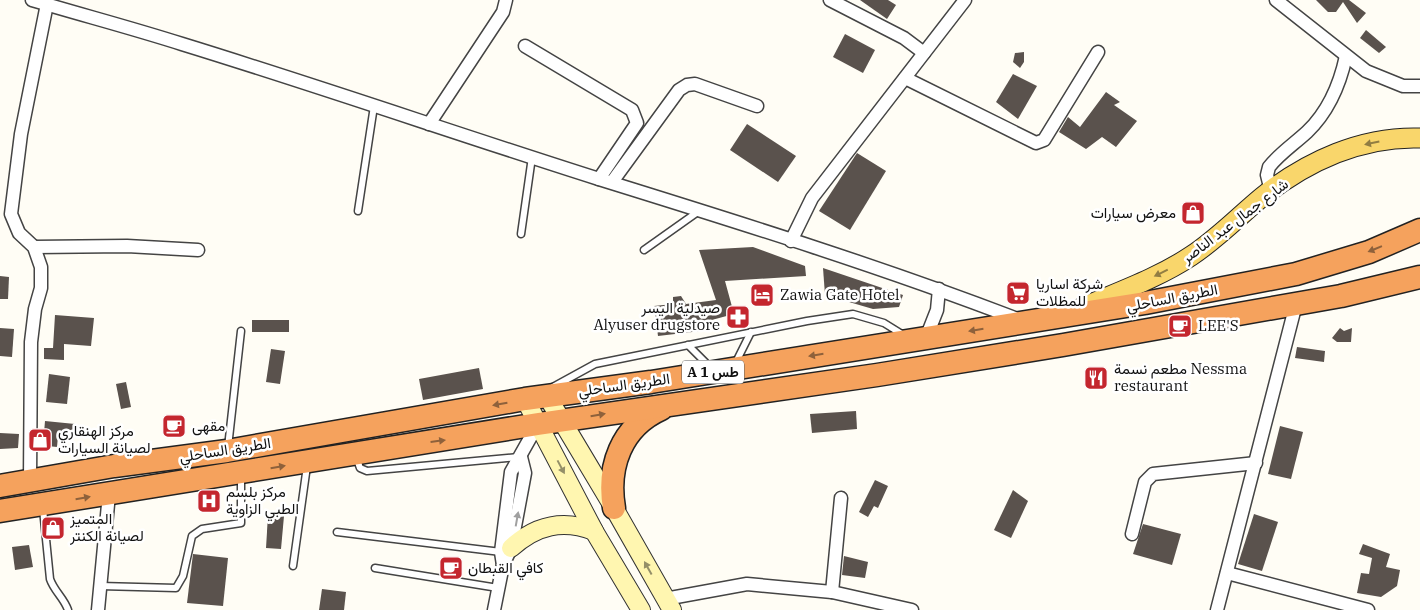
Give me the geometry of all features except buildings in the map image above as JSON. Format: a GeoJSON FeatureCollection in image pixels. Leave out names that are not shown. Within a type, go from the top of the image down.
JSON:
{"type":"FeatureCollection","features":[{"type":"Feature","properties":{"kind":"highway","name":"الطريق الساحلي"},"geometry":{"type":"LineString","coordinates":[[0,486],[114,466],[228,451],[525,399],[724,370],[1024,322],[1053,320],[1296,274],[1370,252],[1420,230]]}},
{"type":"Feature","properties":{"kind":"highway","name":"الطريق الساحلي"},"geometry":{"type":"LineString","coordinates":[[0,512],[538,424],[668,406],[1063,345],[1296,304],[1419,278]]}},
{"type":"Feature","properties":{"kind":"highway"},"geometry":{"type":"LineString","coordinates":[[614,508],[612,477],[621,446],[640,422],[668,406]]}},
{"type":"Feature","properties":{"kind":"main road","name":"شارع جمال عبد الناصر"},"geometry":{"type":"LineString","coordinates":[[1053,320],[1176,265],[1193,254],[1271,191],[1314,163],[1350,148],[1392,139],[1420,138]]}},
{"type":"Feature","properties":{"kind":"main road"},"geometry":{"type":"LineString","coordinates":[[547,396],[614,508],[668,605]]}},
{"type":"Feature","properties":{"kind":"main road"},"geometry":{"type":"LineString","coordinates":[[525,399],[594,531],[641,610]]}},
{"type":"Feature","properties":{"kind":"main road"},"geometry":{"type":"LineString","coordinates":[[506,550],[532,532],[557,524],[570,524],[594,531]]}},
{"type":"Feature","properties":{"kind":"street"},"geometry":{"type":"LineString","coordinates":[[32,0],[180,43],[532,157],[702,209],[791,241],[939,289],[1024,322]]}},
{"type":"Feature","properties":{"kind":"street"},"geometry":{"type":"LineString","coordinates":[[429,124],[503,12],[506,0]]}},
{"type":"Feature","properties":{"kind":"street"},"geometry":{"type":"LineString","coordinates":[[830,0],[904,38],[924,53]]}},
{"type":"Feature","properties":{"kind":"street"},"geometry":{"type":"LineString","coordinates":[[791,241],[812,198],[965,0]]}},
{"type":"Feature","properties":{"kind":"street"},"geometry":{"type":"LineString","coordinates":[[1276,0],[1366,71],[1389,82],[1403,86],[1420,86]]}},
{"type":"Feature","properties":{"kind":"street"},"geometry":{"type":"LineString","coordinates":[[30,480],[31,342],[35,309],[41,288],[41,267],[34,246],[20,233],[8,214],[21,134],[47,4]]}},
{"type":"Feature","properties":{"kind":"street"},"geometry":{"type":"LineString","coordinates":[[525,46],[632,110],[636,115],[635,127],[606,180]]}},
{"type":"Feature","properties":{"kind":"street"},"geometry":{"type":"LineString","coordinates":[[905,78],[1036,143],[1044,140],[1098,52]]}},
{"type":"Feature","properties":{"kind":"street"},"geometry":{"type":"LineString","coordinates":[[1271,191],[1267,175],[1269,167],[1309,130],[1329,103],[1341,79],[1346,56]]}},
{"type":"Feature","properties":{"kind":"street"},"geometry":{"type":"LineString","coordinates":[[606,180],[679,90],[687,85],[695,84],[758,106]]}},
{"type":"Feature","properties":{"kind":"street"},"geometry":{"type":"LineString","coordinates":[[34,246],[127,246],[198,250]]}},
{"type":"Feature","properties":{"kind":"street"},"geometry":{"type":"LineString","coordinates":[[919,339],[937,310],[939,289]]}},
{"type":"Feature","properties":{"kind":"street"},"geometry":{"type":"LineString","coordinates":[[1217,610],[1296,304]]}},
{"type":"Feature","properties":{"kind":"street"},"geometry":{"type":"LineString","coordinates":[[494,610],[506,550],[525,473],[521,457],[525,444],[538,424]]}},
{"type":"Feature","properties":{"kind":"street"},"geometry":{"type":"LineString","coordinates":[[1132,534],[1144,482],[1153,474],[1256,463]]}},
{"type":"Feature","properties":{"kind":"street"},"geometry":{"type":"LineString","coordinates":[[98,610],[109,494]]}},
{"type":"Feature","properties":{"kind":"street"},"geometry":{"type":"LineString","coordinates":[[832,592],[841,498]]}},
{"type":"Feature","properties":{"kind":"street"},"geometry":{"type":"LineString","coordinates":[[1227,573],[1368,610]]}},
{"type":"Feature","properties":{"kind":"street"},"geometry":{"type":"LineString","coordinates":[[668,605],[747,584],[832,592],[912,610]]}},
{"type":"Feature","properties":{"kind":"lane"},"geometry":{"type":"LineString","coordinates":[[358,211],[374,106]]}},
{"type":"Feature","properties":{"kind":"lane"},"geometry":{"type":"LineString","coordinates":[[521,234],[532,157]]}},
{"type":"Feature","properties":{"kind":"lane"},"geometry":{"type":"LineString","coordinates":[[644,250],[702,209]]}},
{"type":"Feature","properties":{"kind":"lane"},"geometry":{"type":"LineString","coordinates":[[547,396],[557,384],[595,364],[751,332],[853,314],[884,323],[919,339]]}},
{"type":"Feature","properties":{"kind":"lane"},"geometry":{"type":"LineString","coordinates":[[228,451],[241,331]]}},
{"type":"Feature","properties":{"kind":"lane"},"geometry":{"type":"LineString","coordinates":[[688,345],[724,370],[751,332]]}},
{"type":"Feature","properties":{"kind":"lane"},"geometry":{"type":"LineString","coordinates":[[354,453],[360,468],[367,471],[521,457]]}},
{"type":"Feature","properties":{"kind":"lane"},"geometry":{"type":"LineString","coordinates":[[293,566],[308,462]]}},
{"type":"Feature","properties":{"kind":"lane"},"geometry":{"type":"LineString","coordinates":[[100,586],[176,588],[183,576],[192,536],[202,529],[240,524],[243,520],[241,473]]}},
{"type":"Feature","properties":{"kind":"lane"},"geometry":{"type":"LineString","coordinates":[[42,505],[50,579],[53,588],[65,601],[68,610]]}},
{"type":"Feature","properties":{"kind":"lane"},"geometry":{"type":"LineString","coordinates":[[337,532],[506,550]]}},
{"type":"Feature","properties":{"kind":"lane"},"geometry":{"type":"LineString","coordinates":[[375,568],[498,588]]}},
{"type":"Feature","properties":{"kind":"place","name":"معرض سيارات"},"geometry":{"type":"Point","coordinates":[1193,213]}},
{"type":"Feature","properties":{"kind":"place","name":"شركة اساريا للمظلات"},"geometry":{"type":"Point","coordinates":[1018,293]}},
{"type":"Feature","properties":{"kind":"place","name":"Zawia Gate Hotel"},"geometry":{"type":"Point","coordinates":[762,295]}},
{"type":"Feature","properties":{"kind":"place","name":"صيدلية اليسر Alyuser drugstore"},"geometry":{"type":"Point","coordinates":[738,317]}},
{"type":"Feature","properties":{"kind":"place","name":"LEE'S"},"geometry":{"type":"Point","coordinates":[1180,326]}},
{"type":"Feature","properties":{"kind":"place","name":"مطعم نسمة Nessma restaurant"},"geometry":{"type":"Point","coordinates":[1096,378]}},
{"type":"Feature","properties":{"kind":"place","name":"مقهى"},"geometry":{"type":"Point","coordinates":[174,426]}},
{"type":"Feature","properties":{"kind":"place","name":"مركز الهنقاري لصيانة السيارات"},"geometry":{"type":"Point","coordinates":[40,440]}},
{"type":"Feature","properties":{"kind":"place","name":"مركز بلسم الطبي الزاوية"},"geometry":{"type":"Point","coordinates":[209,501]}},
{"type":"Feature","properties":{"kind":"place","name":"المتميز لصيانة الكنتر"},"geometry":{"type":"Point","coordinates":[53,528]}},
{"type":"Feature","properties":{"kind":"place","name":"كافي القبطان"},"geometry":{"type":"Point","coordinates":[451,568]}}]}
